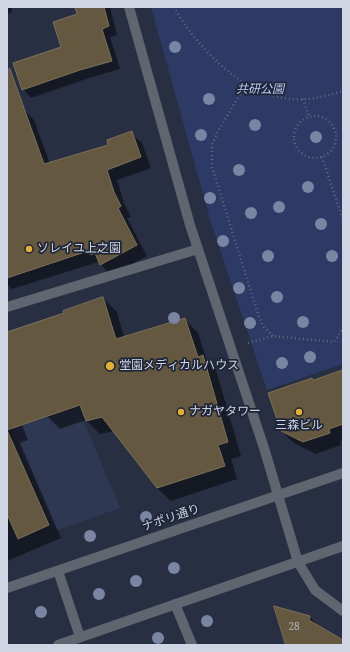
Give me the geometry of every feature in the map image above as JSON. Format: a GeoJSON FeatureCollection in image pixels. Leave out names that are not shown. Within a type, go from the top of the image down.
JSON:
{"type":"FeatureCollection","features":[{"type":"Feature","properties":{"kind":"street"},"geometry":{"type":"LineString","coordinates":[[129,7],[190,226],[264,448],[298,562],[315,590],[343,611]]}},
{"type":"Feature","properties":{"kind":"street"},"geometry":{"type":"LineString","coordinates":[[7,307],[198,249]]}},
{"type":"Feature","properties":{"kind":"street","name":"ナポリ通り"},"geometry":{"type":"LineString","coordinates":[[7,588],[343,473]]}},
{"type":"Feature","properties":{"kind":"street"},"geometry":{"type":"LineString","coordinates":[[58,645],[343,546]]}},
{"type":"Feature","properties":{"kind":"street"},"geometry":{"type":"LineString","coordinates":[[58,571],[80,637]]}},
{"type":"Feature","properties":{"kind":"street"},"geometry":{"type":"LineString","coordinates":[[175,604],[192,645]]}},
{"type":"Feature","properties":{"kind":"path"},"geometry":{"type":"LineString","coordinates":[[174,7],[194,36],[214,58],[246,84],[257,90],[283,98],[303,100],[324,97],[343,91]]}},
{"type":"Feature","properties":{"kind":"path"},"geometry":{"type":"LineString","coordinates":[[246,84],[217,133],[212,145],[212,162],[259,317],[264,327],[273,336]]}},
{"type":"Feature","properties":{"kind":"path"},"geometry":{"type":"LineString","coordinates":[[303,100],[309,116]]}},
{"type":"Feature","properties":{"kind":"path"},"geometry":{"type":"LineString","coordinates":[[309,116],[323,117],[334,126],[336,141],[329,153],[322,157],[316,158],[303,154],[295,144],[295,130],[298,124],[309,116]]}},
{"type":"Feature","properties":{"kind":"path"},"geometry":{"type":"LineString","coordinates":[[322,157],[343,220]]}},
{"type":"Feature","properties":{"kind":"path"},"geometry":{"type":"LineString","coordinates":[[246,344],[273,336],[334,342],[343,328]]}},
{"type":"Feature","properties":{"kind":"shaded area"},"geometry":{"type":"Polygon","coordinates":[[[78,407],[120,508],[55,531],[12,429],[78,407]]]}},
{"type":"Feature","properties":{"kind":"green space","name":"共研公園"},"geometry":{"type":"Polygon","coordinates":[[[151,7],[343,7],[343,364],[267,390],[210,219],[151,7]]]}},
{"type":"Feature","properties":{"kind":"building"},"geometry":{"type":"Polygon","coordinates":[[[75,7],[104,7],[109,26],[102,29],[112,61],[80,70],[22,90],[13,63],[61,47],[53,22],[77,14],[75,7]]]}},
{"type":"Feature","properties":{"kind":"building"},"geometry":{"type":"Polygon","coordinates":[[[10,69],[44,164],[108,145],[107,140],[132,131],[141,157],[107,170],[114,192],[121,206],[118,208],[137,245],[100,265],[95,253],[91,255],[88,251],[7,278],[7,70],[10,69]]]}},
{"type":"Feature","properties":{"kind":"building"},"geometry":{"type":"Polygon","coordinates":[[[103,297],[116,339],[185,318],[198,357],[203,355],[228,442],[218,445],[225,466],[157,488],[102,417],[86,421],[80,405],[7,430],[7,332],[64,313],[63,311],[103,297]]]}},
{"type":"Feature","properties":{"kind":"building","name":"三森ビル"},"geometry":{"type":"Polygon","coordinates":[[[343,370],[343,424],[329,429],[330,433],[303,442],[281,431],[268,393],[312,378],[313,380],[343,370]]]}},
{"type":"Feature","properties":{"kind":"building"},"geometry":{"type":"Polygon","coordinates":[[[7,430],[49,525],[18,539],[7,514],[7,430]]]}},
{"type":"Feature","properties":{"kind":"building"},"geometry":{"type":"Polygon","coordinates":[[[274,606],[310,616],[309,620],[343,640],[343,645],[286,645],[274,606]]]}},
{"type":"Feature","properties":{"kind":"place","name":"ソレイユ上之園"},"geometry":{"type":"Point","coordinates":[29,249]}},
{"type":"Feature","properties":{"kind":"place","name":"堂園メディカルハウス"},"geometry":{"type":"Point","coordinates":[110,366]}},
{"type":"Feature","properties":{"kind":"place","name":"ナガヤタワー"},"geometry":{"type":"Point","coordinates":[181,412]}},
{"type":"Feature","properties":{"kind":"place","name":"三森ビル"},"geometry":{"type":"Point","coordinates":[299,412]}}]}
